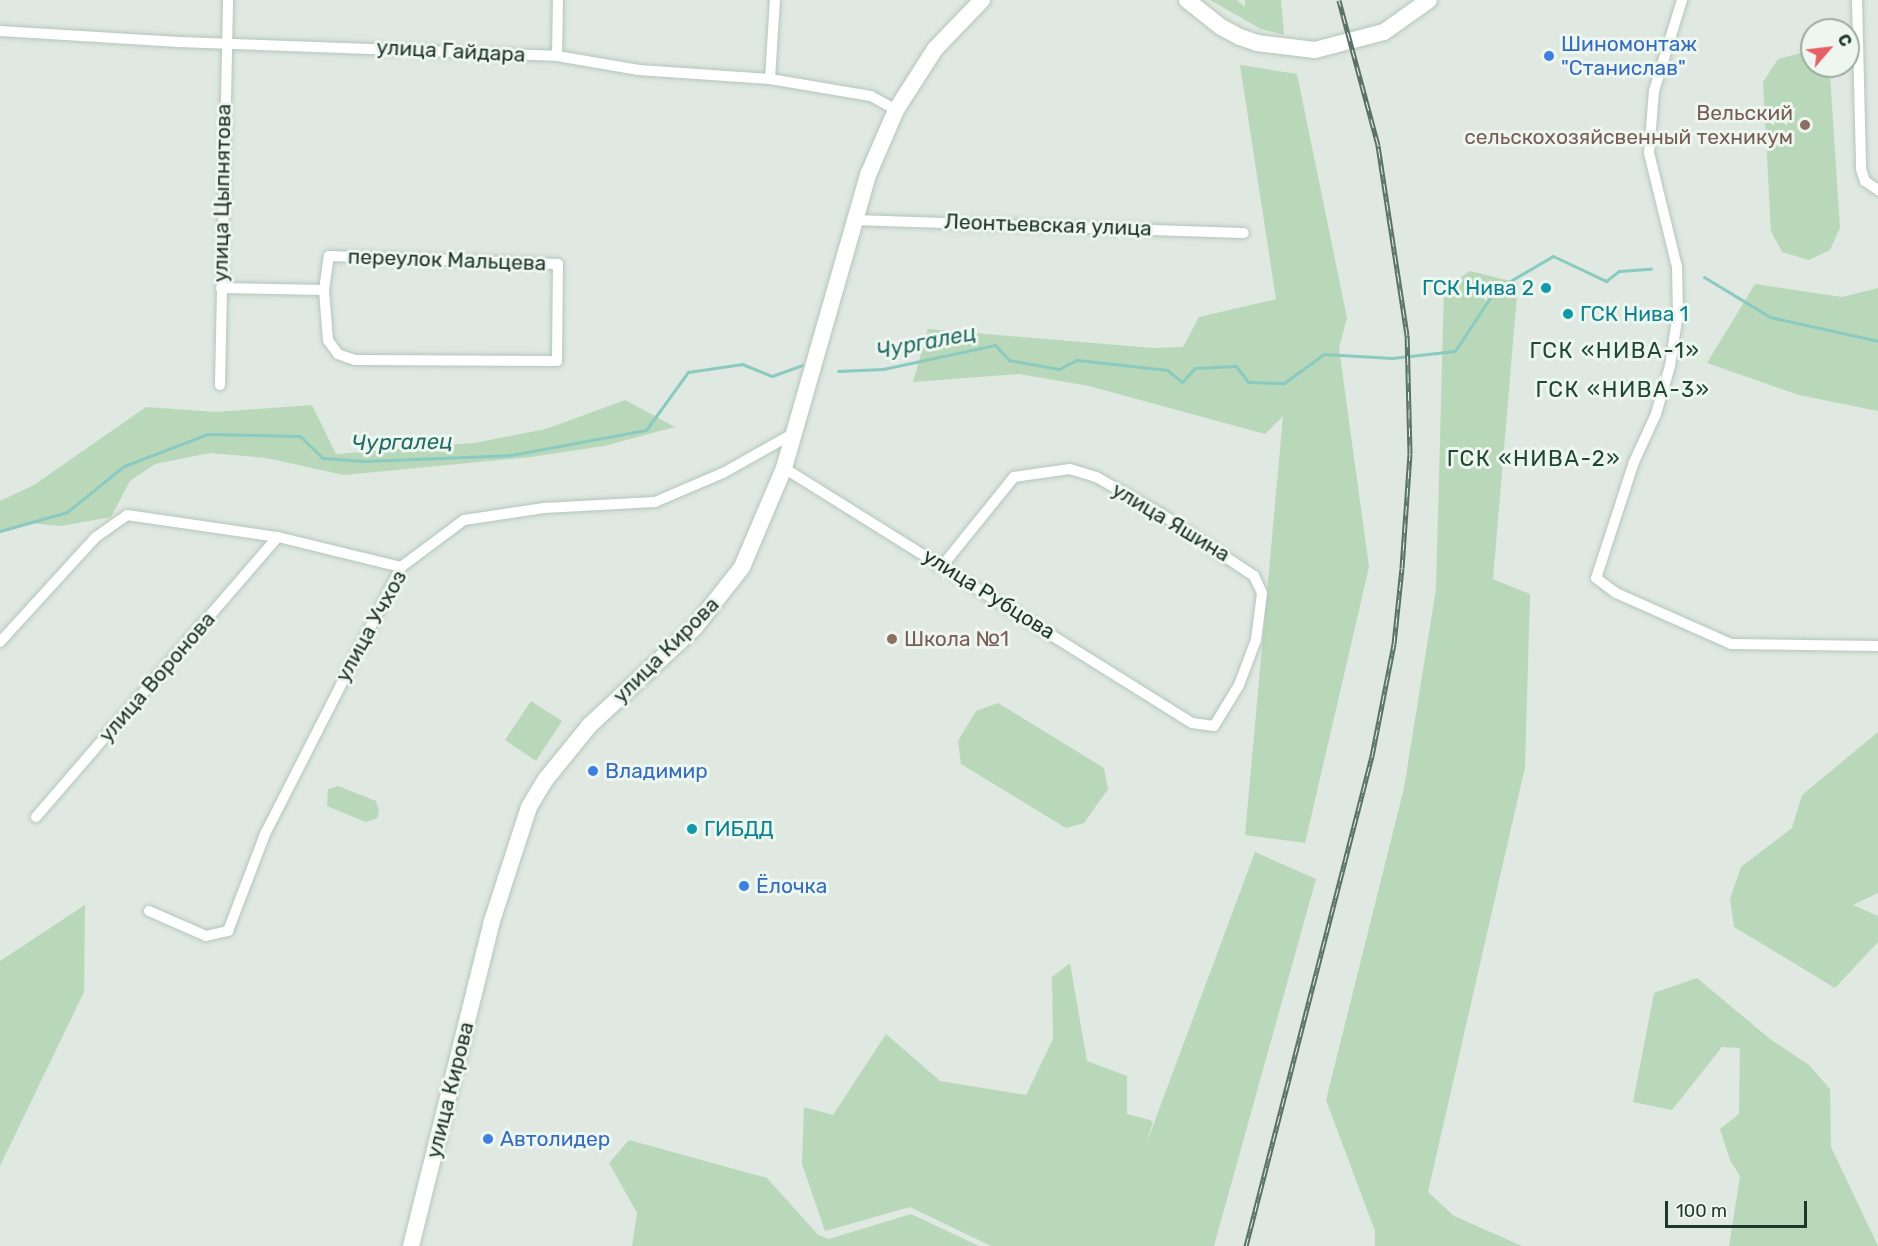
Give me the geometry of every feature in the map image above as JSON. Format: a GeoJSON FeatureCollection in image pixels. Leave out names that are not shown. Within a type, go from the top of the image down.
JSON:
{"type":"FeatureCollection","features":[{"type":"Feature","properties":{"kind":"main road","name":"улица Кирова"},"geometry":{"type":"LineString","coordinates":[[411,1246],[491,924],[529,807],[546,779],[590,726],[695,627],[742,567],[784,468],[796,432],[852,220],[896,110],[935,49],[982,0]]}},
{"type":"Feature","properties":{"kind":"main road"},"geometry":{"type":"LineString","coordinates":[[1187,0],[1221,27],[1239,37],[1257,43],[1315,50],[1384,32],[1429,0]]}},
{"type":"Feature","properties":{"kind":"street","name":"улица Цыпнятова"},"geometry":{"type":"LineString","coordinates":[[220,386],[225,44],[228,0]]}},
{"type":"Feature","properties":{"kind":"street"},"geometry":{"type":"LineString","coordinates":[[557,56],[558,0]]}},
{"type":"Feature","properties":{"kind":"street"},"geometry":{"type":"LineString","coordinates":[[770,79],[775,0]]}},
{"type":"Feature","properties":{"kind":"street"},"geometry":{"type":"LineString","coordinates":[[1682,0],[1654,91],[1649,153],[1677,267],[1676,324],[1670,366],[1656,414],[1634,462],[1596,578],[1616,592],[1731,644],[1878,646]]}},
{"type":"Feature","properties":{"kind":"street"},"geometry":{"type":"LineString","coordinates":[[1857,0],[1861,169],[1865,181],[1878,190]]}},
{"type":"Feature","properties":{"kind":"street","name":"улица Гайдара"},"geometry":{"type":"LineString","coordinates":[[0,31],[225,44],[557,56],[639,70],[770,79],[872,96],[896,110]]}},
{"type":"Feature","properties":{"kind":"street","name":"Леонтьевская улица"},"geometry":{"type":"LineString","coordinates":[[852,220],[1244,233]]}},
{"type":"Feature","properties":{"kind":"street","name":"переулок Мальцева"},"geometry":{"type":"LineString","coordinates":[[329,256],[558,264],[558,361],[355,360],[338,354],[328,340],[324,290],[329,256]]}},
{"type":"Feature","properties":{"kind":"street","name":"переулок Мальцева"},"geometry":{"type":"LineString","coordinates":[[221,288],[324,290]]}},
{"type":"Feature","properties":{"kind":"street","name":"улица Учхоз"},"geometry":{"type":"LineString","coordinates":[[149,911],[206,936],[228,932],[265,834],[401,567],[464,520],[544,508],[655,502],[723,473],[796,432]]}},
{"type":"Feature","properties":{"kind":"street","name":"улица Рубцова"},"geometry":{"type":"LineString","coordinates":[[784,468],[943,565],[1192,723]]}},
{"type":"Feature","properties":{"kind":"street","name":"улица Яшина"},"geometry":{"type":"LineString","coordinates":[[943,565],[1014,477],[1044,470],[1070,470],[1096,477],[1229,556],[1254,576],[1262,593],[1256,640],[1239,685],[1214,726],[1192,723]]}},
{"type":"Feature","properties":{"kind":"street"},"geometry":{"type":"LineString","coordinates":[[0,642],[74,560],[121,517],[135,514],[278,537],[401,567]]}},
{"type":"Feature","properties":{"kind":"street","name":"улица Воронова"},"geometry":{"type":"LineString","coordinates":[[36,817],[278,537]]}},
{"type":"Feature","properties":{"kind":"green space"},"geometry":{"type":"Polygon","coordinates":[[[1210,0],[1237,0],[1245,7],[1245,0],[1281,0],[1284,35],[1261,29],[1210,0]]]}},
{"type":"Feature","properties":{"kind":"green space"},"geometry":{"type":"Polygon","coordinates":[[[1800,53],[1800,78],[1830,78],[1840,228],[1830,250],[1809,260],[1782,252],[1771,231],[1763,82],[1778,59],[1800,53]]]}},
{"type":"Feature","properties":{"kind":"green space"},"geometry":{"type":"Polygon","coordinates":[[[1240,65],[1297,74],[1347,318],[1339,348],[1369,567],[1305,843],[1245,835],[1283,416],[1265,434],[1089,386],[1019,374],[913,382],[928,329],[1152,348],[1183,347],[1199,317],[1276,299],[1240,65]]]}},
{"type":"Feature","properties":{"kind":"green space"},"geometry":{"type":"Polygon","coordinates":[[[1470,271],[1518,283],[1493,579],[1530,594],[1525,767],[1428,1192],[1454,1216],[1522,1246],[1375,1246],[1375,1231],[1326,1100],[1404,788],[1436,589],[1444,289],[1470,271]]]}},
{"type":"Feature","properties":{"kind":"green space"},"geometry":{"type":"Polygon","coordinates":[[[1755,284],[1842,297],[1878,288],[1878,411],[1799,395],[1707,363],[1755,284]]]}},
{"type":"Feature","properties":{"kind":"green space"},"geometry":{"type":"Polygon","coordinates":[[[625,400],[675,427],[604,446],[531,457],[344,475],[266,458],[210,453],[155,464],[130,481],[111,517],[61,526],[29,523],[0,532],[0,501],[34,485],[146,407],[216,412],[312,405],[336,454],[474,443],[546,429],[625,400]]]}},
{"type":"Feature","properties":{"kind":"green space"},"geometry":{"type":"Polygon","coordinates":[[[531,701],[562,721],[536,761],[505,740],[531,701]]]}},
{"type":"Feature","properties":{"kind":"green space"},"geometry":{"type":"Polygon","coordinates":[[[998,703],[1104,768],[1108,789],[1084,823],[1066,828],[961,764],[958,741],[976,711],[998,703]]]}},
{"type":"Feature","properties":{"kind":"green space"},"geometry":{"type":"Polygon","coordinates":[[[1878,732],[1878,893],[1853,905],[1878,916],[1878,942],[1835,988],[1734,927],[1730,899],[1741,867],[1792,828],[1802,795],[1878,732]]]}},
{"type":"Feature","properties":{"kind":"green space"},"geometry":{"type":"Polygon","coordinates":[[[338,786],[376,801],[379,811],[377,818],[366,822],[327,806],[328,789],[338,786]]]}},
{"type":"Feature","properties":{"kind":"green space"},"geometry":{"type":"Polygon","coordinates":[[[1255,852],[1316,879],[1214,1246],[991,1246],[910,1207],[825,1231],[802,1164],[804,1107],[833,1115],[886,1034],[940,1081],[1026,1095],[1053,1039],[1052,977],[1070,963],[1087,1061],[1127,1076],[1127,1114],[1153,1121],[1145,1147],[1255,852]]]}},
{"type":"Feature","properties":{"kind":"green space"},"geometry":{"type":"Polygon","coordinates":[[[85,905],[84,992],[0,1166],[0,961],[85,905]]]}},
{"type":"Feature","properties":{"kind":"green space"},"geometry":{"type":"Polygon","coordinates":[[[1697,978],[1770,1039],[1809,1065],[1830,1089],[1831,1147],[1878,1246],[1729,1246],[1740,1176],[1730,1160],[1720,1129],[1739,1114],[1740,1048],[1722,1047],[1672,1110],[1633,1102],[1654,993],[1697,978]]]}},
{"type":"Feature","properties":{"kind":"green space"},"geometry":{"type":"Polygon","coordinates":[[[629,1140],[767,1178],[818,1235],[829,1239],[911,1214],[979,1246],[632,1246],[637,1213],[609,1163],[629,1140]]]}},
{"type":"Feature","properties":{"kind":"waterway","name":"Чургалец"},"geometry":{"type":"LineString","coordinates":[[838,371],[883,369],[995,345],[1009,360],[1059,369],[1077,360],[1167,370],[1182,382],[1195,368],[1236,366],[1248,382],[1284,383],[1324,354],[1392,358],[1455,351],[1495,290],[1553,256],[1606,281],[1619,271],[1651,269]]}},
{"type":"Feature","properties":{"kind":"waterway","name":"Чургалец"},"geometry":{"type":"LineString","coordinates":[[1704,277],[1770,317],[1878,341]]}},
{"type":"Feature","properties":{"kind":"waterway","name":"Чургалец"},"geometry":{"type":"LineString","coordinates":[[0,531],[67,512],[124,466],[208,434],[300,436],[323,458],[364,461],[511,455],[646,430],[688,372],[742,364],[772,376],[802,365]]}},
{"type":"Feature","properties":{"kind":"railway"},"geometry":{"type":"LineString","coordinates":[[1246,1246],[1372,756],[1394,644],[1402,568],[1410,454],[1407,335],[1378,145],[1339,0]]}},
{"type":"Feature","properties":{"kind":"place","name":"Шиномонтаж \"Станислав\""},"geometry":{"type":"Point","coordinates":[1549,56]}},
{"type":"Feature","properties":{"kind":"place","name":"Вельский сельскохозяйсвенный техникум"},"geometry":{"type":"Point","coordinates":[1805,125]}},
{"type":"Feature","properties":{"kind":"place","name":"ГСК Нива 2"},"geometry":{"type":"Point","coordinates":[1546,288]}},
{"type":"Feature","properties":{"kind":"place","name":"ГСК Нива 1"},"geometry":{"type":"Point","coordinates":[1568,314]}},
{"type":"Feature","properties":{"kind":"place","name":"Школа №1"},"geometry":{"type":"Point","coordinates":[892,639]}},
{"type":"Feature","properties":{"kind":"place","name":"Владимир"},"geometry":{"type":"Point","coordinates":[593,771]}},
{"type":"Feature","properties":{"kind":"place","name":"ГИБДД"},"geometry":{"type":"Point","coordinates":[692,829]}},
{"type":"Feature","properties":{"kind":"place","name":"Ёлочка"},"geometry":{"type":"Point","coordinates":[744,886]}},
{"type":"Feature","properties":{"kind":"place","name":"Автолидер"},"geometry":{"type":"Point","coordinates":[488,1139]}},
{"type":"Feature","properties":{"kind":"district","name":"ГСК «НИВА-1»"},"geometry":{"type":"Point","coordinates":[1615,351]}},
{"type":"Feature","properties":{"kind":"district","name":"ГСК «НИВА-3»"},"geometry":{"type":"Point","coordinates":[1623,390]}},
{"type":"Feature","properties":{"kind":"district","name":"ГСК «НИВА-2»"},"geometry":{"type":"Point","coordinates":[1534,459]}}]}
